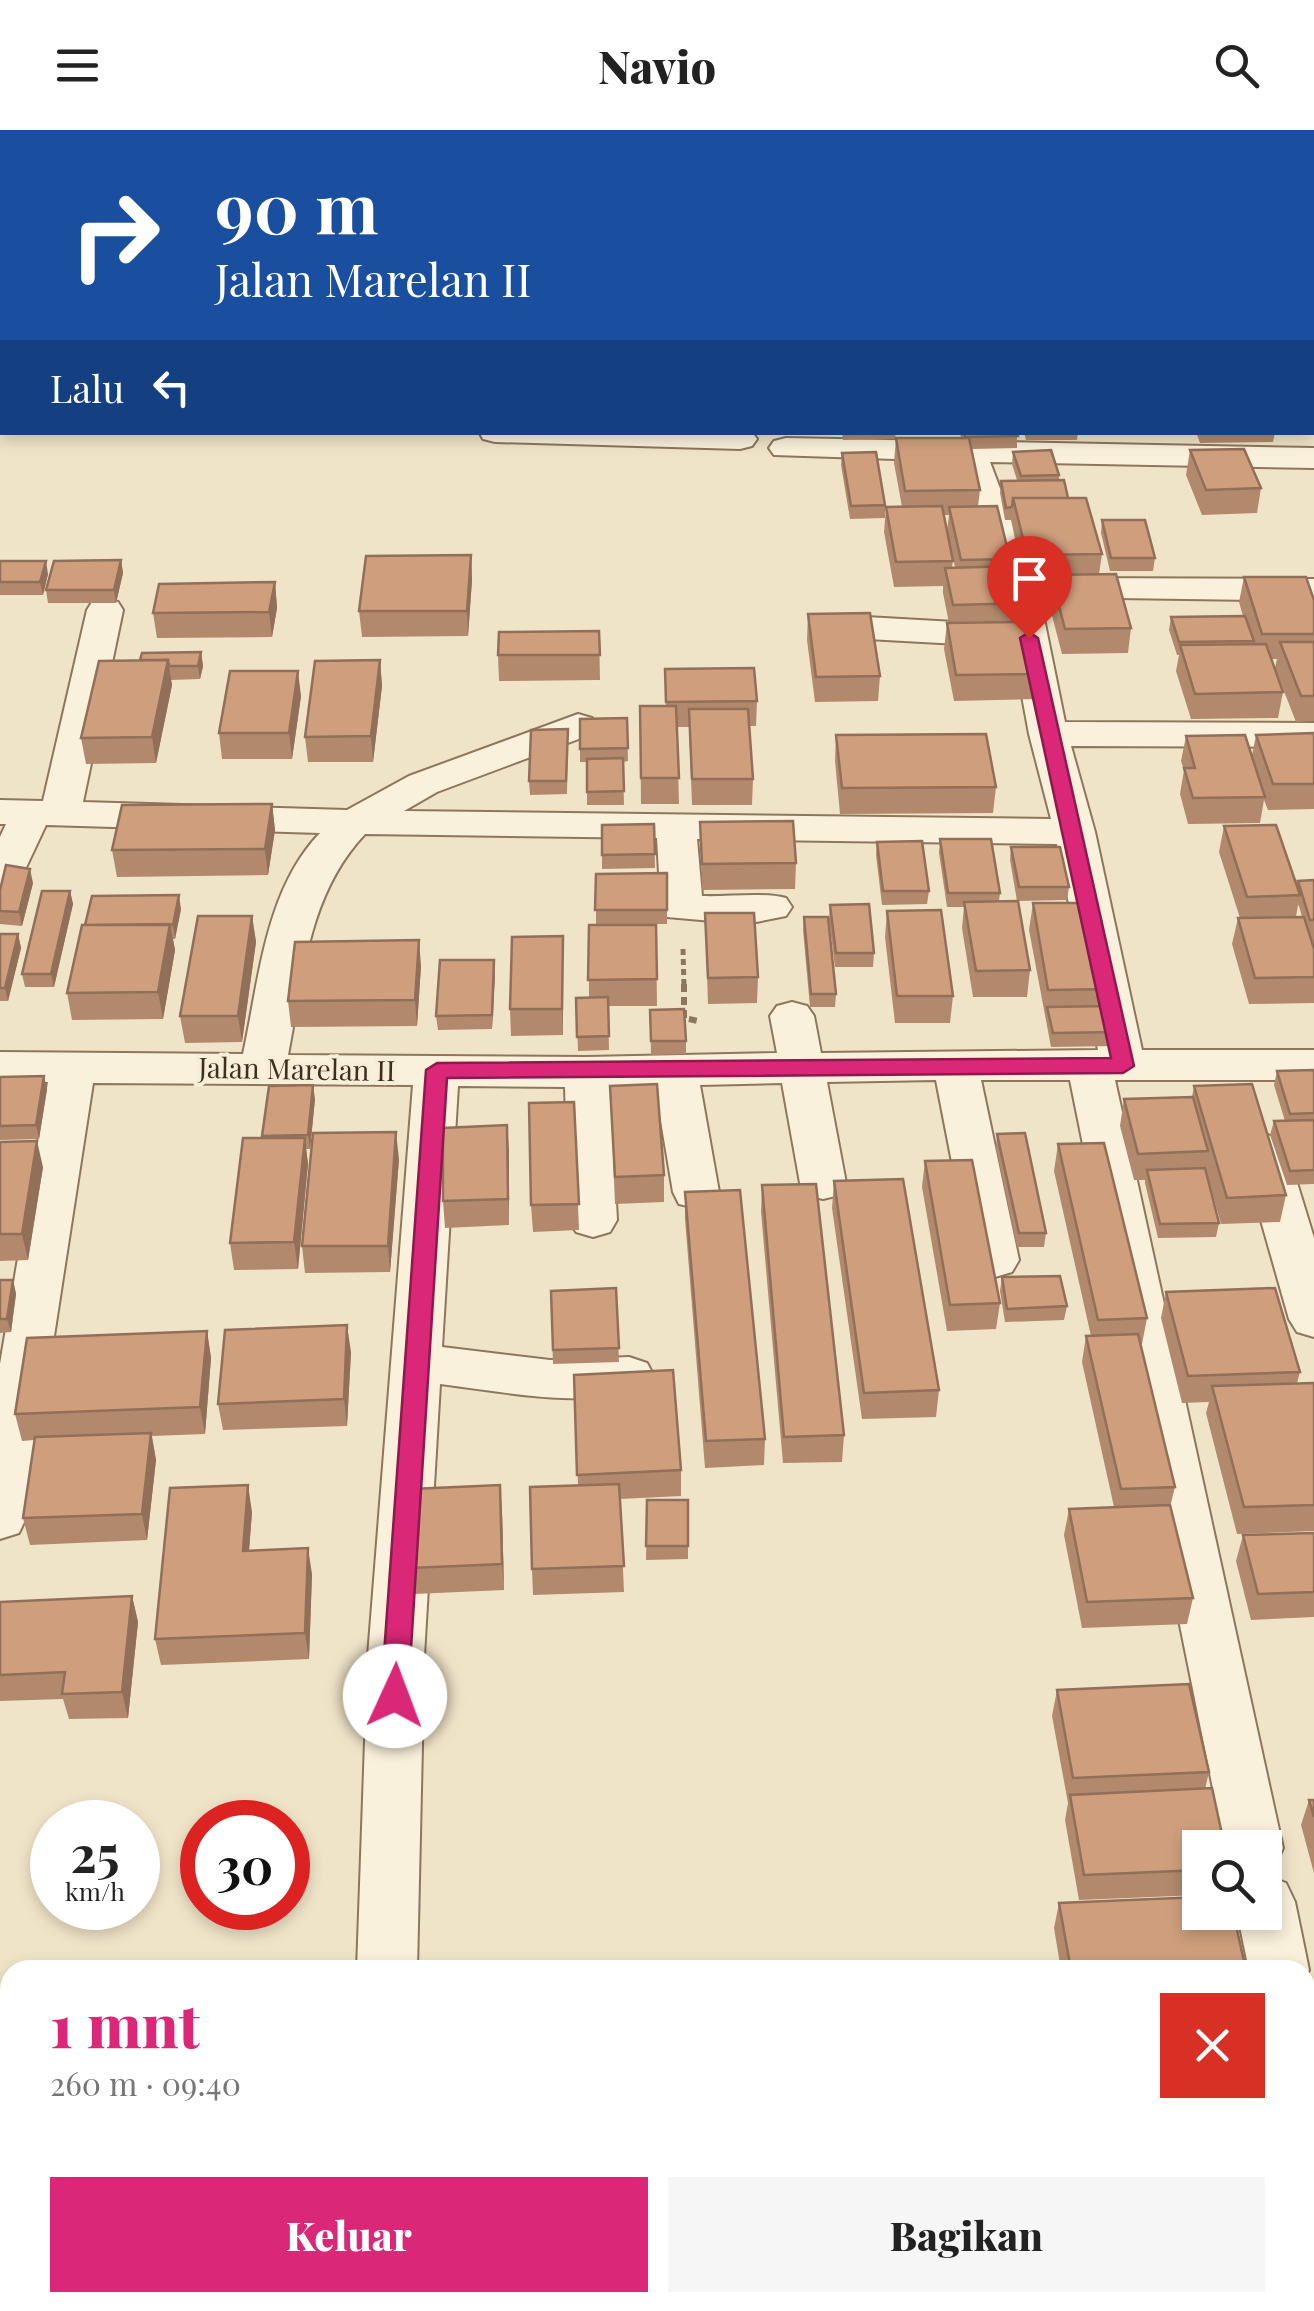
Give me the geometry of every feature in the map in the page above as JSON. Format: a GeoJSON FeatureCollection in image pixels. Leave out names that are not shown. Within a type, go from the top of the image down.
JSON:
{"type":"FeatureCollection","features":[{"type":"Feature","properties":{"kind":"street"},"geometry":{"type":"LineString","coordinates":[[587,435],[740,440]]}},
{"type":"Feature","properties":{"kind":"street"},"geometry":{"type":"LineString","coordinates":[[786,448],[1314,458]]}},
{"type":"Feature","properties":{"kind":"street"},"geometry":{"type":"LineString","coordinates":[[969,452],[1020,589],[1048,734],[1075,832],[1106,1065],[1251,1830]]}},
{"type":"Feature","properties":{"kind":"street"},"geometry":{"type":"LineString","coordinates":[[1020,589],[1314,590]]}},
{"type":"Feature","properties":{"kind":"street"},"geometry":{"type":"LineString","coordinates":[[0,882],[30,814],[104,610]]}},
{"type":"Feature","properties":{"kind":"street"},"geometry":{"type":"LineString","coordinates":[[831,626],[1029,638]]}},
{"type":"Feature","properties":{"kind":"street"},"geometry":{"type":"LineString","coordinates":[[262,1067],[295,910],[326,851],[354,822],[423,784],[578,726]]}},
{"type":"Feature","properties":{"kind":"street"},"geometry":{"type":"LineString","coordinates":[[1048,734],[1314,735]]}},
{"type":"Feature","properties":{"kind":"street"},"geometry":{"type":"LineString","coordinates":[[30,814],[1075,832]]}},
{"type":"Feature","properties":{"kind":"street"},"geometry":{"type":"LineString","coordinates":[[676,824],[682,908],[771,907]]}},
{"type":"Feature","properties":{"kind":"street"},"geometry":{"type":"LineString","coordinates":[[792,1016],[823,1183]]}},
{"type":"Feature","properties":{"kind":"street"},"geometry":{"type":"LineString","coordinates":[[955,1064],[996,1260]]}},
{"type":"Feature","properties":{"kind":"street","name":"Jalan Marelan II"},"geometry":{"type":"LineString","coordinates":[[0,1067],[587,1072],[955,1064],[1314,1064]]}},
{"type":"Feature","properties":{"kind":"street"},"geometry":{"type":"LineString","coordinates":[[1239,1065],[1314,1320]]}},
{"type":"Feature","properties":{"kind":"street"},"geometry":{"type":"LineString","coordinates":[[0,1518],[73,1070]]}},
{"type":"Feature","properties":{"kind":"street"},"geometry":{"type":"LineString","coordinates":[[387,1960],[396,1656],[437,1070]]}},
{"type":"Feature","properties":{"kind":"street"},"geometry":{"type":"LineString","coordinates":[[675,1071],[696,1192]]}},
{"type":"Feature","properties":{"kind":"street"},"geometry":{"type":"LineString","coordinates":[[587,1072],[593,1220]]}},
{"type":"Feature","properties":{"kind":"street"},"geometry":{"type":"LineString","coordinates":[[418,1363],[550,1378],[630,1376]]}},
{"type":"Feature","properties":{"kind":"street"},"geometry":{"type":"LineString","coordinates":[[1271,1930],[1277,1960]]}},
{"type":"Feature","properties":{"kind":"path"},"geometry":{"type":"LineString","coordinates":[[682,908],[684,1018]]}},
{"type":"Feature","properties":{"kind":"building"},"geometry":{"type":"Polygon","coordinates":[[[965,435],[1018,436],[965,437],[965,435]]]}},
{"type":"Feature","properties":{"kind":"building"},"geometry":{"type":"Polygon","coordinates":[[[896,438],[969,438],[980,490],[905,491],[896,438]]]}},
{"type":"Feature","properties":{"kind":"building"},"geometry":{"type":"Polygon","coordinates":[[[1244,449],[1261,488],[1206,490],[1190,450],[1244,449]]]}},
{"type":"Feature","properties":{"kind":"building"},"geometry":{"type":"Polygon","coordinates":[[[1051,450],[1059,475],[1021,476],[1013,452],[1051,450]]]}},
{"type":"Feature","properties":{"kind":"building"},"geometry":{"type":"Polygon","coordinates":[[[876,452],[885,505],[851,506],[842,453],[876,452]]]}},
{"type":"Feature","properties":{"kind":"building"},"geometry":{"type":"Polygon","coordinates":[[[1064,480],[1068,498],[1013,498],[1012,507],[1006,508],[1001,481],[1064,480]]]}},
{"type":"Feature","properties":{"kind":"building"},"geometry":{"type":"Polygon","coordinates":[[[1013,498],[1086,498],[1102,554],[1027,555],[1013,498]]]}},
{"type":"Feature","properties":{"kind":"building"},"geometry":{"type":"Polygon","coordinates":[[[942,506],[953,561],[896,562],[886,507],[942,506]]]}},
{"type":"Feature","properties":{"kind":"building"},"geometry":{"type":"Polygon","coordinates":[[[997,506],[1010,559],[961,560],[949,507],[997,506]]]}},
{"type":"Feature","properties":{"kind":"building"},"geometry":{"type":"Polygon","coordinates":[[[1102,520],[1145,520],[1155,558],[1111,558],[1102,520]]]}},
{"type":"Feature","properties":{"kind":"building"},"geometry":{"type":"Polygon","coordinates":[[[471,555],[467,611],[359,611],[366,556],[471,555]]]}},
{"type":"Feature","properties":{"kind":"building"},"geometry":{"type":"Polygon","coordinates":[[[121,560],[114,590],[46,590],[54,561],[121,560]]]}},
{"type":"Feature","properties":{"kind":"building"},"geometry":{"type":"Polygon","coordinates":[[[0,561],[46,561],[40,582],[0,582],[0,561]]]}},
{"type":"Feature","properties":{"kind":"building"},"geometry":{"type":"Polygon","coordinates":[[[1019,566],[1028,603],[953,605],[945,568],[1019,566]]]}},
{"type":"Feature","properties":{"kind":"building"},"geometry":{"type":"Polygon","coordinates":[[[1116,574],[1131,628],[1065,629],[1051,575],[1116,574]]]}},
{"type":"Feature","properties":{"kind":"building"},"geometry":{"type":"Polygon","coordinates":[[[1244,577],[1306,577],[1314,600],[1314,634],[1262,634],[1244,577]]]}},
{"type":"Feature","properties":{"kind":"building"},"geometry":{"type":"Polygon","coordinates":[[[275,582],[269,612],[153,613],[159,584],[275,582]]]}},
{"type":"Feature","properties":{"kind":"building"},"geometry":{"type":"Polygon","coordinates":[[[870,613],[880,676],[816,677],[808,614],[870,613]]]}},
{"type":"Feature","properties":{"kind":"building"},"geometry":{"type":"Polygon","coordinates":[[[1245,616],[1254,641],[1179,642],[1171,617],[1245,616]]]}},
{"type":"Feature","properties":{"kind":"building"},"geometry":{"type":"Polygon","coordinates":[[[1025,622],[1037,674],[956,675],[947,623],[1025,622]]]}},
{"type":"Feature","properties":{"kind":"building"},"geometry":{"type":"Polygon","coordinates":[[[599,631],[600,655],[498,655],[499,632],[599,631]]]}},
{"type":"Feature","properties":{"kind":"building"},"geometry":{"type":"Polygon","coordinates":[[[1280,642],[1314,642],[1314,696],[1301,696],[1280,642]]]}},
{"type":"Feature","properties":{"kind":"building"},"geometry":{"type":"Polygon","coordinates":[[[1266,644],[1283,692],[1195,694],[1180,645],[1266,644]]]}},
{"type":"Feature","properties":{"kind":"building"},"geometry":{"type":"Polygon","coordinates":[[[201,652],[198,666],[140,660],[142,653],[201,652]]]}},
{"type":"Feature","properties":{"kind":"building"},"geometry":{"type":"Polygon","coordinates":[[[168,660],[152,737],[81,738],[99,661],[168,660]]]}},
{"type":"Feature","properties":{"kind":"building"},"geometry":{"type":"Polygon","coordinates":[[[380,660],[371,736],[305,737],[315,661],[380,660]]]}},
{"type":"Feature","properties":{"kind":"building"},"geometry":{"type":"Polygon","coordinates":[[[754,668],[757,701],[666,702],[665,669],[754,668]]]}},
{"type":"Feature","properties":{"kind":"building"},"geometry":{"type":"Polygon","coordinates":[[[230,671],[298,671],[289,733],[219,733],[230,671]]]}},
{"type":"Feature","properties":{"kind":"building"},"geometry":{"type":"Polygon","coordinates":[[[640,706],[676,706],[679,778],[641,778],[640,706]]]}},
{"type":"Feature","properties":{"kind":"building"},"geometry":{"type":"Polygon","coordinates":[[[689,709],[748,709],[753,779],[692,779],[689,709]]]}},
{"type":"Feature","properties":{"kind":"building"},"geometry":{"type":"Polygon","coordinates":[[[627,718],[628,748],[580,749],[580,719],[627,718]]]}},
{"type":"Feature","properties":{"kind":"building"},"geometry":{"type":"Polygon","coordinates":[[[568,729],[566,781],[529,781],[531,730],[568,729]]]}},
{"type":"Feature","properties":{"kind":"building"},"geometry":{"type":"Polygon","coordinates":[[[1314,733],[1314,784],[1273,784],[1256,735],[1314,733]]]}},
{"type":"Feature","properties":{"kind":"building"},"geometry":{"type":"Polygon","coordinates":[[[986,734],[996,787],[842,788],[836,735],[986,734]]]}},
{"type":"Feature","properties":{"kind":"building"},"geometry":{"type":"Polygon","coordinates":[[[1245,735],[1265,797],[1193,798],[1184,768],[1195,768],[1186,736],[1245,735]]]}},
{"type":"Feature","properties":{"kind":"building"},"geometry":{"type":"Polygon","coordinates":[[[623,758],[624,791],[587,792],[587,759],[623,758]]]}},
{"type":"Feature","properties":{"kind":"building"},"geometry":{"type":"Polygon","coordinates":[[[272,804],[265,849],[112,850],[122,805],[272,804]]]}},
{"type":"Feature","properties":{"kind":"building"},"geometry":{"type":"Polygon","coordinates":[[[793,821],[796,863],[702,864],[700,822],[793,821]]]}},
{"type":"Feature","properties":{"kind":"building"},"geometry":{"type":"Polygon","coordinates":[[[654,824],[655,854],[602,855],[602,825],[654,824]]]}},
{"type":"Feature","properties":{"kind":"building"},"geometry":{"type":"Polygon","coordinates":[[[1276,825],[1300,895],[1247,897],[1224,826],[1276,825]]]}},
{"type":"Feature","properties":{"kind":"building"},"geometry":{"type":"Polygon","coordinates":[[[940,839],[991,839],[1000,893],[948,893],[940,839]]]}},
{"type":"Feature","properties":{"kind":"building"},"geometry":{"type":"Polygon","coordinates":[[[922,841],[929,891],[883,891],[877,842],[922,841]]]}},
{"type":"Feature","properties":{"kind":"building"},"geometry":{"type":"Polygon","coordinates":[[[1011,847],[1060,847],[1069,887],[1019,887],[1011,847]]]}},
{"type":"Feature","properties":{"kind":"building"},"geometry":{"type":"Polygon","coordinates":[[[6,865],[30,869],[19,912],[0,911],[6,865]]]}},
{"type":"Feature","properties":{"kind":"building"},"geometry":{"type":"Polygon","coordinates":[[[667,873],[667,910],[595,910],[596,874],[667,873]]]}},
{"type":"Feature","properties":{"kind":"building"},"geometry":{"type":"Polygon","coordinates":[[[1314,880],[1314,920],[1310,920],[1298,881],[1314,880]]]}},
{"type":"Feature","properties":{"kind":"building"},"geometry":{"type":"Polygon","coordinates":[[[42,891],[70,891],[51,974],[22,974],[42,891]]]}},
{"type":"Feature","properties":{"kind":"building"},"geometry":{"type":"Polygon","coordinates":[[[179,895],[173,925],[85,925],[92,896],[179,895]]]}},
{"type":"Feature","properties":{"kind":"building"},"geometry":{"type":"Polygon","coordinates":[[[1018,901],[1030,970],[976,971],[964,902],[1018,901]]]}},
{"type":"Feature","properties":{"kind":"building"},"geometry":{"type":"Polygon","coordinates":[[[1033,903],[1094,903],[1112,989],[1048,990],[1033,903]]]}},
{"type":"Feature","properties":{"kind":"building"},"geometry":{"type":"Polygon","coordinates":[[[869,904],[874,953],[836,953],[830,905],[869,904]]]}},
{"type":"Feature","properties":{"kind":"building"},"geometry":{"type":"Polygon","coordinates":[[[941,910],[953,996],[897,996],[887,911],[941,910]]]}},
{"type":"Feature","properties":{"kind":"building"},"geometry":{"type":"Polygon","coordinates":[[[705,913],[754,913],[758,977],[708,978],[705,913]]]}},
{"type":"Feature","properties":{"kind":"building"},"geometry":{"type":"Polygon","coordinates":[[[198,916],[252,916],[238,1016],[180,1016],[198,916]]]}},
{"type":"Feature","properties":{"kind":"building"},"geometry":{"type":"Polygon","coordinates":[[[804,917],[828,917],[836,994],[811,994],[804,917]]]}},
{"type":"Feature","properties":{"kind":"building"},"geometry":{"type":"Polygon","coordinates":[[[1304,917],[1314,949],[1314,977],[1255,978],[1238,918],[1304,917]]]}},
{"type":"Feature","properties":{"kind":"building"},"geometry":{"type":"Polygon","coordinates":[[[170,924],[158,992],[67,993],[82,925],[170,924]]]}},
{"type":"Feature","properties":{"kind":"building"},"geometry":{"type":"Polygon","coordinates":[[[589,925],[656,925],[657,979],[588,980],[589,925]]]}},
{"type":"Feature","properties":{"kind":"building"},"geometry":{"type":"Polygon","coordinates":[[[0,934],[18,934],[5,988],[0,988],[0,934]]]}},
{"type":"Feature","properties":{"kind":"building"},"geometry":{"type":"Polygon","coordinates":[[[563,936],[562,1009],[510,1009],[512,937],[563,936]]]}},
{"type":"Feature","properties":{"kind":"building"},"geometry":{"type":"Polygon","coordinates":[[[419,940],[415,1000],[288,1001],[295,942],[419,940]]]}},
{"type":"Feature","properties":{"kind":"building"},"geometry":{"type":"Polygon","coordinates":[[[440,960],[494,960],[492,1015],[436,1016],[440,960]]]}},
{"type":"Feature","properties":{"kind":"building"},"geometry":{"type":"Polygon","coordinates":[[[608,997],[609,1036],[577,1037],[576,998],[608,997]]]}},
{"type":"Feature","properties":{"kind":"building"},"geometry":{"type":"Polygon","coordinates":[[[1112,1006],[1117,1032],[1053,1033],[1047,1007],[1112,1006]]]}},
{"type":"Feature","properties":{"kind":"building"},"geometry":{"type":"Polygon","coordinates":[[[684,1009],[686,1041],[651,1041],[650,1010],[684,1009]]]}},
{"type":"Feature","properties":{"kind":"building"},"geometry":{"type":"Polygon","coordinates":[[[1314,1070],[1314,1113],[1290,1114],[1277,1071],[1314,1070]]]}},
{"type":"Feature","properties":{"kind":"building"},"geometry":{"type":"Polygon","coordinates":[[[44,1076],[36,1125],[0,1126],[0,1077],[44,1076]]]}},
{"type":"Feature","properties":{"kind":"building"},"geometry":{"type":"Polygon","coordinates":[[[657,1084],[664,1175],[615,1177],[610,1086],[657,1084]]]}},
{"type":"Feature","properties":{"kind":"building"},"geometry":{"type":"Polygon","coordinates":[[[1252,1084],[1286,1195],[1227,1198],[1194,1086],[1252,1084]]]}},
{"type":"Feature","properties":{"kind":"building"},"geometry":{"type":"Polygon","coordinates":[[[313,1085],[308,1135],[262,1136],[269,1086],[313,1085]]]}},
{"type":"Feature","properties":{"kind":"building"},"geometry":{"type":"Polygon","coordinates":[[[1193,1097],[1208,1151],[1138,1154],[1124,1099],[1193,1097]]]}},
{"type":"Feature","properties":{"kind":"building"},"geometry":{"type":"Polygon","coordinates":[[[574,1102],[579,1204],[531,1205],[529,1103],[574,1102]]]}},
{"type":"Feature","properties":{"kind":"building"},"geometry":{"type":"Polygon","coordinates":[[[1314,1120],[1314,1170],[1290,1171],[1274,1121],[1314,1120]]]}},
{"type":"Feature","properties":{"kind":"building"},"geometry":{"type":"Polygon","coordinates":[[[507,1125],[508,1199],[443,1201],[443,1128],[507,1125]]]}},
{"type":"Feature","properties":{"kind":"building"},"geometry":{"type":"Polygon","coordinates":[[[396,1132],[388,1246],[302,1246],[313,1133],[396,1132]]]}},
{"type":"Feature","properties":{"kind":"building"},"geometry":{"type":"Polygon","coordinates":[[[1025,1133],[1046,1233],[1019,1233],[997,1134],[1025,1133]]]}},
{"type":"Feature","properties":{"kind":"building"},"geometry":{"type":"Polygon","coordinates":[[[243,1138],[305,1138],[294,1242],[230,1243],[243,1138]]]}},
{"type":"Feature","properties":{"kind":"building"},"geometry":{"type":"Polygon","coordinates":[[[37,1141],[22,1234],[0,1234],[0,1142],[37,1141]]]}},
{"type":"Feature","properties":{"kind":"building"},"geometry":{"type":"Polygon","coordinates":[[[1104,1143],[1147,1318],[1098,1320],[1058,1144],[1104,1143]]]}},
{"type":"Feature","properties":{"kind":"building"},"geometry":{"type":"Polygon","coordinates":[[[972,1160],[1000,1303],[950,1305],[925,1161],[972,1160]]]}},
{"type":"Feature","properties":{"kind":"building"},"geometry":{"type":"Polygon","coordinates":[[[1205,1168],[1219,1223],[1160,1224],[1147,1170],[1205,1168]]]}},
{"type":"Feature","properties":{"kind":"building"},"geometry":{"type":"Polygon","coordinates":[[[903,1179],[939,1390],[864,1393],[834,1181],[903,1179]]]}},
{"type":"Feature","properties":{"kind":"building"},"geometry":{"type":"Polygon","coordinates":[[[816,1184],[844,1435],[784,1437],[762,1185],[816,1184]]]}},
{"type":"Feature","properties":{"kind":"building"},"geometry":{"type":"Polygon","coordinates":[[[740,1190],[765,1439],[706,1441],[685,1192],[740,1190]]]}},
{"type":"Feature","properties":{"kind":"building"},"geometry":{"type":"Polygon","coordinates":[[[1060,1276],[1067,1306],[1007,1309],[1002,1277],[1060,1276]]]}},
{"type":"Feature","properties":{"kind":"building"},"geometry":{"type":"Polygon","coordinates":[[[0,1280],[13,1280],[7,1319],[0,1319],[0,1280]]]}},
{"type":"Feature","properties":{"kind":"building"},"geometry":{"type":"Polygon","coordinates":[[[616,1288],[619,1348],[553,1350],[551,1291],[616,1288]]]}},
{"type":"Feature","properties":{"kind":"building"},"geometry":{"type":"Polygon","coordinates":[[[1275,1288],[1300,1372],[1188,1376],[1166,1292],[1275,1288]]]}},
{"type":"Feature","properties":{"kind":"building"},"geometry":{"type":"Polygon","coordinates":[[[347,1325],[344,1399],[218,1404],[225,1330],[347,1325]]]}},
{"type":"Feature","properties":{"kind":"building"},"geometry":{"type":"Polygon","coordinates":[[[207,1331],[200,1407],[15,1414],[27,1338],[207,1331]]]}},
{"type":"Feature","properties":{"kind":"building"},"geometry":{"type":"Polygon","coordinates":[[[1138,1334],[1175,1487],[1121,1489],[1086,1336],[1138,1334]]]}},
{"type":"Feature","properties":{"kind":"building"},"geometry":{"type":"Polygon","coordinates":[[[673,1370],[681,1470],[577,1475],[574,1375],[673,1370]]]}},
{"type":"Feature","properties":{"kind":"building"},"geometry":{"type":"Polygon","coordinates":[[[1314,1383],[1314,1505],[1244,1507],[1212,1386],[1314,1383]]]}},
{"type":"Feature","properties":{"kind":"building"},"geometry":{"type":"Polygon","coordinates":[[[151,1433],[142,1514],[23,1518],[35,1437],[151,1433]]]}},
{"type":"Feature","properties":{"kind":"building"},"geometry":{"type":"Polygon","coordinates":[[[619,1484],[624,1566],[532,1569],[530,1487],[619,1484]]]}},
{"type":"Feature","properties":{"kind":"building"},"geometry":{"type":"Polygon","coordinates":[[[248,1485],[243,1551],[308,1548],[305,1633],[155,1639],[170,1488],[248,1485]]]}},
{"type":"Feature","properties":{"kind":"building"},"geometry":{"type":"Polygon","coordinates":[[[500,1485],[502,1564],[411,1568],[412,1489],[500,1485]]]}},
{"type":"Feature","properties":{"kind":"building"},"geometry":{"type":"Polygon","coordinates":[[[647,1500],[688,1500],[688,1546],[646,1546],[647,1500]]]}},
{"type":"Feature","properties":{"kind":"building"},"geometry":{"type":"Polygon","coordinates":[[[1170,1505],[1193,1598],[1087,1602],[1069,1509],[1170,1505]]]}},
{"type":"Feature","properties":{"kind":"building"},"geometry":{"type":"Polygon","coordinates":[[[1314,1533],[1314,1592],[1258,1594],[1243,1535],[1314,1533]]]}},
{"type":"Feature","properties":{"kind":"building"},"geometry":{"type":"Polygon","coordinates":[[[132,1596],[122,1692],[62,1694],[65,1672],[0,1675],[0,1602],[132,1596]]]}},
{"type":"Feature","properties":{"kind":"building"},"geometry":{"type":"Polygon","coordinates":[[[1189,1684],[1209,1772],[1073,1778],[1057,1690],[1189,1684]]]}},
{"type":"Feature","properties":{"kind":"building"},"geometry":{"type":"Polygon","coordinates":[[[1212,1788],[1221,1830],[1182,1830],[1182,1871],[1084,1875],[1070,1795],[1212,1788]]]}},
{"type":"Feature","properties":{"kind":"building"},"geometry":{"type":"Polygon","coordinates":[[[1182,1898],[1182,1930],[1237,1930],[1244,1960],[1069,1960],[1059,1903],[1182,1898]]]}},
{"type":"Feature","properties":{"kind":"route"},"geometry":{"type":"LineString","coordinates":[[395,1696],[437,1070],[1123,1066],[1075,832],[1048,734],[1029,638]]}}]}
